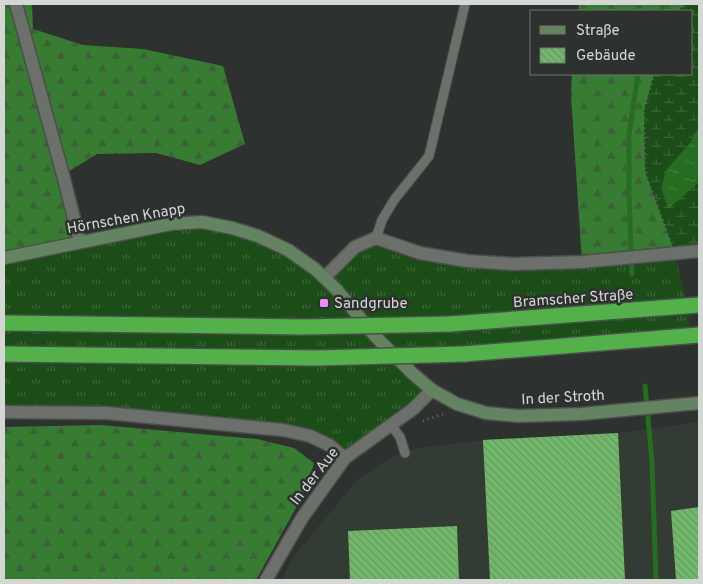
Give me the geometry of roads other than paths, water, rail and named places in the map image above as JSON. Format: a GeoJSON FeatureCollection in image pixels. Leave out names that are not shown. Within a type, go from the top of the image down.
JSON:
{"type":"FeatureCollection","features":[{"type":"Feature","properties":{"kind":"highway","name":"Bramscher Straße"},"geometry":{"type":"LineString","coordinates":[[4,323],[304,327],[450,324],[699,306]]}},
{"type":"Feature","properties":{"kind":"highway"},"geometry":{"type":"LineString","coordinates":[[4,354],[316,358],[464,354],[699,335]]}},
{"type":"Feature","properties":{"kind":"street"},"geometry":{"type":"LineString","coordinates":[[16,4],[80,242]]}},
{"type":"Feature","properties":{"kind":"street","name":"Hörnschen Knapp"},"geometry":{"type":"LineString","coordinates":[[4,258],[171,224],[202,222],[258,236],[288,250],[325,278],[375,336],[432,390]]}},
{"type":"Feature","properties":{"kind":"street"},"geometry":{"type":"LineString","coordinates":[[325,278],[355,248],[376,238],[420,253],[467,261],[514,264],[582,262],[699,251]]}},
{"type":"Feature","properties":{"kind":"street","name":"In der Stroth"},"geometry":{"type":"LineString","coordinates":[[432,390],[458,404],[486,413],[518,416],[647,409],[699,402]]}},
{"type":"Feature","properties":{"kind":"street","name":"In der Aue"},"geometry":{"type":"LineString","coordinates":[[266,580],[302,518],[345,458],[413,408],[432,390]]}},
{"type":"Feature","properties":{"kind":"street"},"geometry":{"type":"LineString","coordinates":[[4,412],[107,413],[283,430],[310,436],[329,445],[345,458]]}},
{"type":"Feature","properties":{"kind":"lane"},"geometry":{"type":"LineString","coordinates":[[376,238],[382,220],[394,200],[429,156],[465,4]]}},
{"type":"Feature","properties":{"kind":"lane"},"geometry":{"type":"LineString","coordinates":[[391,424],[400,437],[405,453]]}},
{"type":"Feature","properties":{"kind":"water"},"geometry":{"type":"Polygon","coordinates":[[[699,127],[699,182],[668,209],[661,188],[666,170],[690,143],[699,127]]]}},
{"type":"Feature","properties":{"kind":"waterway"},"geometry":{"type":"LineString","coordinates":[[661,10],[664,4]]}},
{"type":"Feature","properties":{"kind":"waterway"},"geometry":{"type":"LineString","coordinates":[[632,274],[629,134],[638,75]]}},
{"type":"Feature","properties":{"kind":"waterway"},"geometry":{"type":"LineString","coordinates":[[645,386],[652,462],[656,580]]}},
{"type":"Feature","properties":{"kind":"place","name":"Sandgrube"},"geometry":{"type":"Point","coordinates":[324,303]}}]}
